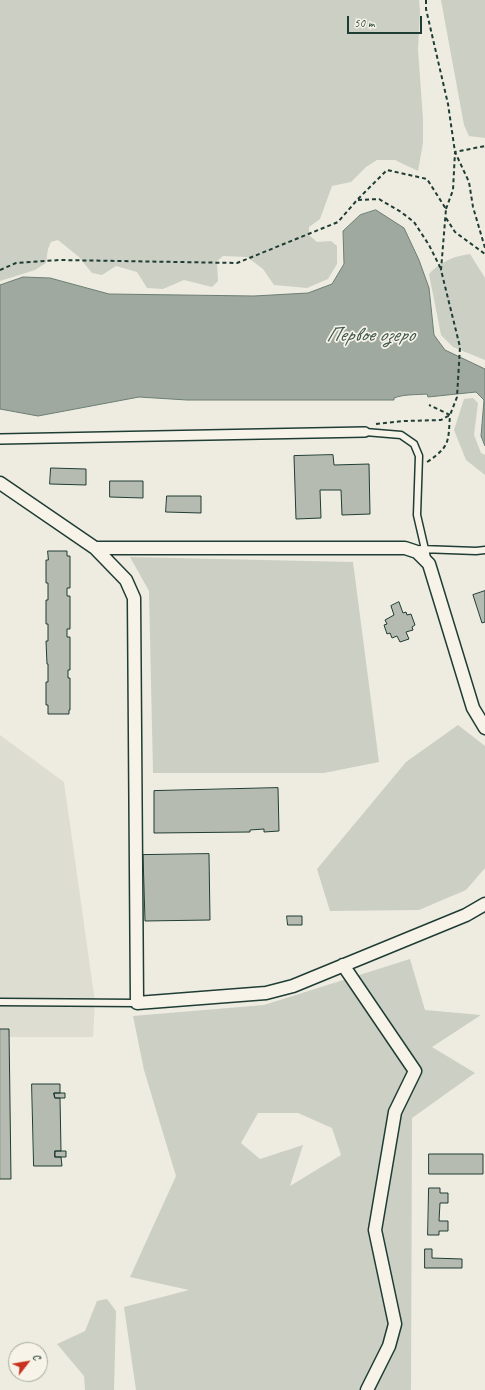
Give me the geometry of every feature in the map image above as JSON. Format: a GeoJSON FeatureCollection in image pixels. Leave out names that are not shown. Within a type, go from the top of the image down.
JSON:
{"type":"FeatureCollection","features":[{"type":"Feature","properties":{"kind":"street"},"geometry":{"type":"LineString","coordinates":[[0,439],[365,432]]}},
{"type":"Feature","properties":{"kind":"street"},"geometry":{"type":"LineString","coordinates":[[0,484],[95,548],[126,580],[134,598],[137,1002],[266,993],[293,986],[466,915],[485,904]]}},
{"type":"Feature","properties":{"kind":"street"},"geometry":{"type":"LineString","coordinates":[[95,548],[405,548],[417,552],[429,564],[473,708],[485,728]]}},
{"type":"Feature","properties":{"kind":"street"},"geometry":{"type":"LineString","coordinates":[[343,965],[415,1071],[395,1112],[375,1230],[395,1324],[389,1346],[367,1390]]}},
{"type":"Feature","properties":{"kind":"lane"},"geometry":{"type":"LineString","coordinates":[[365,432],[401,434],[414,444],[420,456],[418,515],[424,549],[429,564]]}},
{"type":"Feature","properties":{"kind":"lane"},"geometry":{"type":"LineString","coordinates":[[405,548],[476,551],[485,550]]}},
{"type":"Feature","properties":{"kind":"lane"},"geometry":{"type":"LineString","coordinates":[[0,1002],[137,1002]]}},
{"type":"Feature","properties":{"kind":"path"},"geometry":{"type":"LineString","coordinates":[[426,0],[426,9],[448,104],[455,152],[453,190],[446,209],[441,270]]}},
{"type":"Feature","properties":{"kind":"path"},"geometry":{"type":"LineString","coordinates":[[455,152],[485,146]]}},
{"type":"Feature","properties":{"kind":"path"},"geometry":{"type":"LineString","coordinates":[[455,152],[469,182],[473,207],[485,248]]}},
{"type":"Feature","properties":{"kind":"path"},"geometry":{"type":"LineString","coordinates":[[0,270],[16,263],[60,260],[237,263],[338,222],[357,200],[388,170],[427,179],[446,209]]}},
{"type":"Feature","properties":{"kind":"path"},"geometry":{"type":"LineString","coordinates":[[357,200],[379,199],[401,212],[414,222],[429,245],[441,270],[460,347],[457,396],[450,415],[447,444],[439,454],[419,468]]}},
{"type":"Feature","properties":{"kind":"path"},"geometry":{"type":"LineString","coordinates":[[445,217],[455,232],[485,254]]}},
{"type":"Feature","properties":{"kind":"path"},"geometry":{"type":"LineString","coordinates":[[429,405],[450,415]]}},
{"type":"Feature","properties":{"kind":"path"},"geometry":{"type":"LineString","coordinates":[[365,432],[372,425],[404,421],[442,420],[450,415]]}},
{"type":"Feature","properties":{"kind":"shaded area"},"geometry":{"type":"Polygon","coordinates":[[[0,0],[419,0],[420,12],[418,50],[423,119],[423,143],[418,171],[395,160],[377,160],[366,167],[351,182],[332,186],[320,219],[309,227],[309,235],[317,242],[331,241],[337,246],[337,264],[328,279],[307,288],[274,285],[263,269],[247,257],[223,256],[217,261],[218,281],[212,287],[184,280],[163,289],[147,288],[137,272],[116,266],[102,275],[92,273],[79,257],[58,240],[51,242],[48,249],[46,263],[35,270],[0,281],[0,0]]]}},
{"type":"Feature","properties":{"kind":"shaded area"},"geometry":{"type":"Polygon","coordinates":[[[441,0],[485,0],[485,138],[469,136],[464,125],[441,0]]]}},
{"type":"Feature","properties":{"kind":"shaded area"},"geometry":{"type":"Polygon","coordinates":[[[470,254],[485,278],[485,360],[453,347],[441,335],[429,274],[448,260],[458,256],[470,254]]]}},
{"type":"Feature","properties":{"kind":"shaded area"},"geometry":{"type":"Polygon","coordinates":[[[473,398],[478,403],[474,435],[481,453],[485,455],[485,475],[466,460],[454,430],[464,399],[473,398]]]}},
{"type":"Feature","properties":{"kind":"shaded area"},"geometry":{"type":"Polygon","coordinates":[[[130,557],[353,562],[379,762],[324,773],[153,773],[149,591],[130,557]]]}},
{"type":"Feature","properties":{"kind":"shaded area"},"geometry":{"type":"Polygon","coordinates":[[[458,725],[485,746],[485,868],[466,890],[419,910],[330,911],[317,869],[406,762],[458,725]]]}},
{"type":"Feature","properties":{"kind":"shaded area"},"geometry":{"type":"Polygon","coordinates":[[[0,735],[64,782],[95,1002],[93,1037],[9,1037],[11,1179],[0,1179],[0,735]]]}},
{"type":"Feature","properties":{"kind":"shaded area"},"geometry":{"type":"Polygon","coordinates":[[[410,959],[425,1010],[481,1015],[432,1047],[475,1073],[412,1118],[411,1390],[136,1390],[124,1307],[189,1290],[130,1277],[176,1176],[144,1070],[133,1016],[264,1005],[410,959]],[[258,1113],[241,1143],[260,1159],[303,1145],[290,1186],[341,1155],[332,1128],[298,1113],[258,1113]]]}},
{"type":"Feature","properties":{"kind":"shaded area"},"geometry":{"type":"Polygon","coordinates":[[[107,1299],[116,1311],[114,1390],[85,1390],[84,1376],[57,1344],[85,1331],[97,1301],[107,1299]]]}},
{"type":"Feature","properties":{"kind":"water","name":"Первое озеро"},"geometry":{"type":"Polygon","coordinates":[[[376,210],[404,228],[419,260],[429,288],[434,335],[445,350],[485,369],[485,446],[481,436],[484,400],[476,392],[428,397],[427,394],[406,395],[394,398],[394,400],[187,400],[139,397],[38,416],[0,409],[0,285],[23,277],[50,278],[109,294],[254,296],[308,293],[332,284],[344,264],[343,231],[360,215],[376,210]]]}},
{"type":"Feature","properties":{"kind":"building"},"geometry":{"type":"Polygon","coordinates":[[[333,455],[334,465],[369,464],[370,514],[342,515],[341,490],[320,490],[321,518],[296,519],[294,456],[333,455]]]}},
{"type":"Feature","properties":{"kind":"building"},"geometry":{"type":"Polygon","coordinates":[[[51,468],[86,469],[86,485],[50,484],[51,468]]]}},
{"type":"Feature","properties":{"kind":"building"},"geometry":{"type":"Polygon","coordinates":[[[110,481],[143,481],[143,498],[110,497],[110,481]]]}},
{"type":"Feature","properties":{"kind":"building"},"geometry":{"type":"Polygon","coordinates":[[[167,496],[201,496],[201,513],[166,512],[167,496]]]}},
{"type":"Feature","properties":{"kind":"building"},"geometry":{"type":"Polygon","coordinates":[[[48,551],[67,551],[67,556],[70,556],[70,588],[67,588],[67,596],[70,596],[70,629],[67,629],[67,637],[70,637],[70,670],[68,670],[68,678],[70,678],[69,714],[48,714],[48,705],[46,705],[48,664],[46,641],[48,641],[48,624],[46,624],[46,600],[48,600],[48,583],[46,583],[46,560],[48,560],[48,551]]]}},
{"type":"Feature","properties":{"kind":"building"},"geometry":{"type":"Polygon","coordinates":[[[485,591],[485,622],[482,623],[473,595],[485,591]]]}},
{"type":"Feature","properties":{"kind":"building"},"geometry":{"type":"Polygon","coordinates":[[[399,602],[403,613],[406,612],[407,615],[411,614],[415,625],[412,627],[413,630],[406,632],[409,639],[400,642],[397,636],[392,638],[390,633],[387,634],[384,625],[387,624],[385,620],[394,615],[391,606],[399,602]]]}},
{"type":"Feature","properties":{"kind":"building"},"geometry":{"type":"Polygon","coordinates":[[[278,788],[279,831],[264,832],[264,829],[250,830],[250,832],[154,833],[154,791],[278,788]]]}},
{"type":"Feature","properties":{"kind":"building"},"geometry":{"type":"Polygon","coordinates":[[[209,854],[210,920],[145,921],[143,855],[209,854]]]}},
{"type":"Feature","properties":{"kind":"building"},"geometry":{"type":"Polygon","coordinates":[[[287,916],[302,916],[302,925],[288,925],[287,916]]]}},
{"type":"Feature","properties":{"kind":"building"},"geometry":{"type":"Polygon","coordinates":[[[0,1029],[9,1029],[11,1179],[0,1179],[0,1029]]]}},
{"type":"Feature","properties":{"kind":"building"},"geometry":{"type":"Polygon","coordinates":[[[32,1084],[60,1084],[60,1093],[54,1093],[55,1098],[60,1098],[61,1151],[55,1151],[55,1157],[61,1157],[62,1166],[34,1166],[32,1084]]]}},
{"type":"Feature","properties":{"kind":"building"},"geometry":{"type":"Polygon","coordinates":[[[54,1093],[65,1093],[65,1098],[55,1098],[54,1093]]]}},
{"type":"Feature","properties":{"kind":"building"},"geometry":{"type":"Polygon","coordinates":[[[55,1151],[66,1151],[66,1157],[55,1157],[55,1151]]]}},
{"type":"Feature","properties":{"kind":"building"},"geometry":{"type":"Polygon","coordinates":[[[429,1154],[483,1154],[483,1174],[429,1174],[429,1154]]]}},
{"type":"Feature","properties":{"kind":"building"},"geometry":{"type":"Polygon","coordinates":[[[429,1188],[440,1188],[440,1193],[448,1193],[448,1203],[440,1203],[439,1221],[448,1221],[448,1231],[439,1231],[439,1235],[428,1235],[429,1188]]]}},
{"type":"Feature","properties":{"kind":"building"},"geometry":{"type":"Polygon","coordinates":[[[425,1249],[432,1249],[432,1258],[462,1259],[462,1268],[425,1268],[425,1249]]]}}]}
